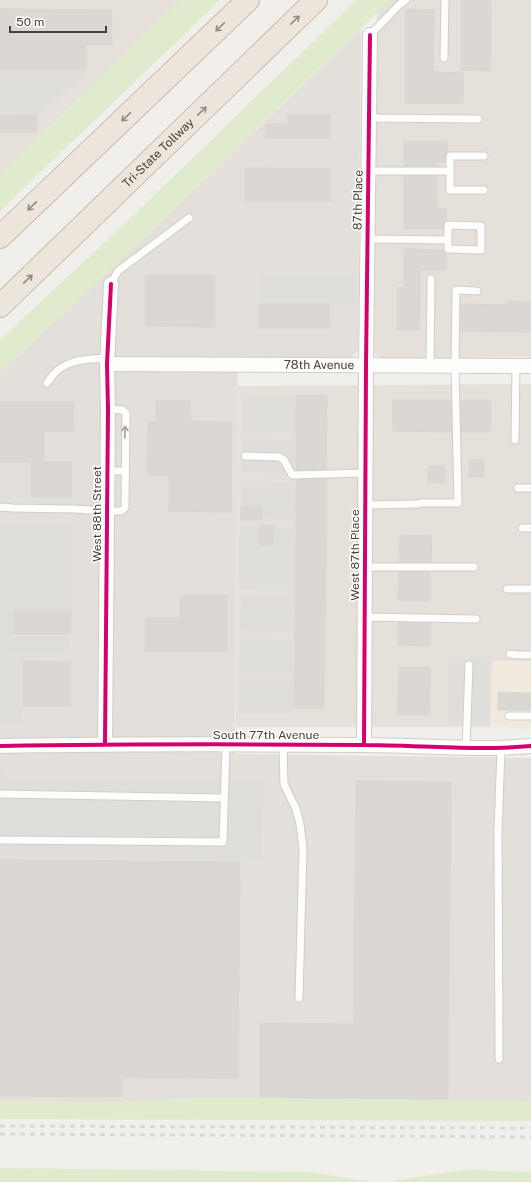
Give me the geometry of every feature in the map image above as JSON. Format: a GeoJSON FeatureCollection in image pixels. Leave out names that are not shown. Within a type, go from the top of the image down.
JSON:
{"type":"FeatureCollection","features":[{"type":"Feature","properties":{"kind":"highway"},"geometry":{"type":"LineString","coordinates":[[0,237],[248,0]]}},
{"type":"Feature","properties":{"kind":"highway","name":"Tri-State Tollway"},"geometry":{"type":"LineString","coordinates":[[0,306],[316,0]]}},
{"type":"Feature","properties":{"kind":"street","name":"87th Place"},"geometry":{"type":"LineString","coordinates":[[366,365],[370,35]]}},
{"type":"Feature","properties":{"kind":"street","name":"West 88th Street"},"geometry":{"type":"LineString","coordinates":[[105,744],[108,409],[107,361],[110,284]]}},
{"type":"Feature","properties":{"kind":"street","name":"78th Avenue"},"geometry":{"type":"LineString","coordinates":[[107,361],[531,366]]}},
{"type":"Feature","properties":{"kind":"street","name":"West 87th Place"},"geometry":{"type":"LineString","coordinates":[[364,745],[366,365]]}},
{"type":"Feature","properties":{"kind":"street","name":"South 77th Avenue"},"geometry":{"type":"LineString","coordinates":[[0,746],[105,744],[364,745],[501,749],[531,746]]}},
{"type":"Feature","properties":{"kind":"lane"},"geometry":{"type":"LineString","coordinates":[[370,35],[400,4],[406,0]]}},
{"type":"Feature","properties":{"kind":"lane"},"geometry":{"type":"LineString","coordinates":[[444,58],[445,0]]}},
{"type":"Feature","properties":{"kind":"lane"},"geometry":{"type":"LineString","coordinates":[[369,118],[478,118]]}},
{"type":"Feature","properties":{"kind":"lane"},"geometry":{"type":"LineString","coordinates":[[484,156],[450,156],[450,190],[484,190]]}},
{"type":"Feature","properties":{"kind":"lane"},"geometry":{"type":"LineString","coordinates":[[368,170],[450,171]]}},
{"type":"Feature","properties":{"kind":"lane"},"geometry":{"type":"LineString","coordinates":[[110,284],[118,271],[189,218]]}},
{"type":"Feature","properties":{"kind":"lane"},"geometry":{"type":"LineString","coordinates":[[448,225],[481,226],[481,250],[448,250],[448,240],[448,225]]}},
{"type":"Feature","properties":{"kind":"lane"},"geometry":{"type":"LineString","coordinates":[[368,239],[448,240]]}},
{"type":"Feature","properties":{"kind":"lane"},"geometry":{"type":"LineString","coordinates":[[430,365],[431,279]]}},
{"type":"Feature","properties":{"kind":"lane"},"geometry":{"type":"LineString","coordinates":[[365,505],[458,503],[455,366],[456,290],[477,291]]}},
{"type":"Feature","properties":{"kind":"lane"},"geometry":{"type":"LineString","coordinates":[[47,382],[57,370],[78,360],[107,361]]}},
{"type":"Feature","properties":{"kind":"lane"},"geometry":{"type":"LineString","coordinates":[[516,366],[516,440]]}},
{"type":"Feature","properties":{"kind":"lane"},"geometry":{"type":"LineString","coordinates":[[0,507],[107,511],[121,511],[125,508],[126,413],[123,410],[108,409]]}},
{"type":"Feature","properties":{"kind":"lane"},"geometry":{"type":"LineString","coordinates":[[245,456],[279,457],[284,460],[292,475],[365,473]]}},
{"type":"Feature","properties":{"kind":"lane"},"geometry":{"type":"LineString","coordinates":[[107,471],[125,471]]}},
{"type":"Feature","properties":{"kind":"lane"},"geometry":{"type":"LineString","coordinates":[[518,488],[531,488]]}},
{"type":"Feature","properties":{"kind":"lane"},"geometry":{"type":"LineString","coordinates":[[522,528],[531,528]]}},
{"type":"Feature","properties":{"kind":"lane"},"geometry":{"type":"LineString","coordinates":[[365,567],[474,567]]}},
{"type":"Feature","properties":{"kind":"lane"},"geometry":{"type":"LineString","coordinates":[[507,589],[531,590]]}},
{"type":"Feature","properties":{"kind":"lane"},"geometry":{"type":"LineString","coordinates":[[365,617],[476,619]]}},
{"type":"Feature","properties":{"kind":"lane"},"geometry":{"type":"LineString","coordinates":[[510,654],[531,655]]}},
{"type":"Feature","properties":{"kind":"lane"},"geometry":{"type":"LineString","coordinates":[[466,748],[469,666]]}},
{"type":"Feature","properties":{"kind":"lane"},"geometry":{"type":"LineString","coordinates":[[509,716],[531,716]]}},
{"type":"Feature","properties":{"kind":"lane"},"geometry":{"type":"LineString","coordinates":[[0,840],[223,842],[226,745]]}},
{"type":"Feature","properties":{"kind":"lane"},"geometry":{"type":"LineString","coordinates":[[283,745],[284,784],[296,809],[300,824],[302,849],[299,998]]}},
{"type":"Feature","properties":{"kind":"lane"},"geometry":{"type":"LineString","coordinates":[[499,1059],[498,831],[501,749]]}},
{"type":"Feature","properties":{"kind":"lane"},"geometry":{"type":"LineString","coordinates":[[0,794],[224,798]]}},
{"type":"Feature","properties":{"kind":"shaded area"},"geometry":{"type":"Polygon","coordinates":[[[0,0],[181,0],[0,174],[0,0]]]}},
{"type":"Feature","properties":{"kind":"shaded area"},"geometry":{"type":"Polygon","coordinates":[[[377,0],[531,0],[531,357],[384,359],[376,356],[374,349],[377,0]]]}},
{"type":"Feature","properties":{"kind":"shaded area"},"geometry":{"type":"Polygon","coordinates":[[[361,29],[358,351],[350,358],[238,359],[235,754],[531,758],[531,1101],[210,1098],[123,1102],[0,1101],[0,373],[160,223],[361,29]]]}},
{"type":"Feature","properties":{"kind":"shaded area"},"geometry":{"type":"Polygon","coordinates":[[[0,69],[88,70],[38,116],[0,115],[0,69]]]}},
{"type":"Feature","properties":{"kind":"shaded area"},"geometry":{"type":"Polygon","coordinates":[[[259,276],[357,276],[357,305],[330,305],[330,303],[260,303],[259,276]]]}},
{"type":"Feature","properties":{"kind":"shaded area"},"geometry":{"type":"Polygon","coordinates":[[[531,384],[531,661],[493,661],[490,727],[236,727],[238,386],[531,384]]]}},
{"type":"Feature","properties":{"kind":"shaded area"},"geometry":{"type":"Polygon","coordinates":[[[242,396],[296,397],[295,432],[242,431],[242,396]]]}},
{"type":"Feature","properties":{"kind":"shaded area"},"geometry":{"type":"Polygon","coordinates":[[[242,438],[295,439],[295,474],[241,473],[242,438]]]}},
{"type":"Feature","properties":{"kind":"shaded area"},"geometry":{"type":"Polygon","coordinates":[[[241,482],[294,483],[293,520],[262,519],[262,506],[241,506],[241,482]]]}},
{"type":"Feature","properties":{"kind":"shaded area"},"geometry":{"type":"Polygon","coordinates":[[[0,524],[72,525],[72,609],[13,609],[13,636],[70,636],[70,654],[0,655],[0,524]]]}},
{"type":"Feature","properties":{"kind":"shaded area"},"geometry":{"type":"Polygon","coordinates":[[[240,526],[259,527],[259,545],[273,545],[274,527],[295,528],[294,591],[239,589],[240,526]]]}},
{"type":"Feature","properties":{"kind":"shaded area"},"geometry":{"type":"Polygon","coordinates":[[[241,596],[294,597],[293,632],[240,631],[241,596]]]}},
{"type":"Feature","properties":{"kind":"shaded area"},"geometry":{"type":"Polygon","coordinates":[[[240,638],[293,639],[293,674],[239,674],[240,638]]]}},
{"type":"Feature","properties":{"kind":"shaded area"},"geometry":{"type":"Polygon","coordinates":[[[0,657],[22,657],[22,723],[0,723],[0,657]]]}},
{"type":"Feature","properties":{"kind":"shaded area"},"geometry":{"type":"Polygon","coordinates":[[[448,658],[490,658],[489,725],[448,724],[448,658]]]}},
{"type":"Feature","properties":{"kind":"shaded area"},"geometry":{"type":"Polygon","coordinates":[[[493,661],[531,661],[531,729],[490,727],[493,661]]]}},
{"type":"Feature","properties":{"kind":"shaded area"},"geometry":{"type":"Polygon","coordinates":[[[240,679],[293,680],[293,713],[239,713],[240,679]]]}},
{"type":"Feature","properties":{"kind":"shaded area"},"geometry":{"type":"Polygon","coordinates":[[[0,767],[3,767],[4,773],[10,779],[264,781],[261,859],[0,857],[0,767]]]}},
{"type":"Feature","properties":{"kind":"green space"},"geometry":{"type":"Polygon","coordinates":[[[181,0],[220,0],[0,211],[0,174],[181,0]]]}},
{"type":"Feature","properties":{"kind":"green space"},"geometry":{"type":"Polygon","coordinates":[[[356,0],[390,0],[160,223],[0,373],[0,340],[138,211],[356,0]]]}},
{"type":"Feature","properties":{"kind":"green space"},"geometry":{"type":"Polygon","coordinates":[[[210,1098],[531,1101],[531,1121],[0,1119],[0,1101],[123,1102],[210,1098]]]}},
{"type":"Feature","properties":{"kind":"green space"},"geometry":{"type":"Polygon","coordinates":[[[0,1168],[309,1172],[372,1182],[0,1182],[0,1168]]]}},
{"type":"Feature","properties":{"kind":"green space"},"geometry":{"type":"Polygon","coordinates":[[[465,1170],[531,1172],[531,1182],[388,1182],[428,1175],[465,1170]]]}},
{"type":"Feature","properties":{"kind":"building"},"geometry":{"type":"Polygon","coordinates":[[[461,0],[491,0],[490,71],[461,70],[461,0]]]}},
{"type":"Feature","properties":{"kind":"building"},"geometry":{"type":"Polygon","coordinates":[[[0,9],[112,10],[112,45],[86,45],[86,69],[0,69],[0,9]]]}},
{"type":"Feature","properties":{"kind":"building"},"geometry":{"type":"Polygon","coordinates":[[[405,9],[434,10],[433,72],[463,73],[463,103],[405,103],[405,9]]]}},
{"type":"Feature","properties":{"kind":"building"},"geometry":{"type":"Polygon","coordinates":[[[287,115],[330,115],[330,138],[266,138],[266,124],[287,124],[287,115]]]}},
{"type":"Feature","properties":{"kind":"building"},"geometry":{"type":"Polygon","coordinates":[[[0,116],[37,116],[37,132],[0,132],[0,116]]]}},
{"type":"Feature","properties":{"kind":"building"},"geometry":{"type":"Polygon","coordinates":[[[404,141],[447,141],[445,162],[437,162],[437,166],[404,166],[404,141]]]}},
{"type":"Feature","properties":{"kind":"building"},"geometry":{"type":"Polygon","coordinates":[[[245,168],[330,169],[330,201],[245,201],[245,168]]]}},
{"type":"Feature","properties":{"kind":"building"},"geometry":{"type":"Polygon","coordinates":[[[404,176],[437,176],[437,208],[446,209],[446,220],[443,229],[404,229],[404,176]]]}},
{"type":"Feature","properties":{"kind":"building"},"geometry":{"type":"Polygon","coordinates":[[[404,249],[443,250],[446,254],[446,270],[420,270],[419,330],[397,330],[397,287],[404,288],[404,249]]]}},
{"type":"Feature","properties":{"kind":"building"},"geometry":{"type":"Polygon","coordinates":[[[145,275],[215,275],[215,327],[145,326],[145,275]]]}},
{"type":"Feature","properties":{"kind":"building"},"geometry":{"type":"Polygon","coordinates":[[[507,301],[530,302],[530,332],[461,331],[461,304],[507,305],[507,301]]]}},
{"type":"Feature","properties":{"kind":"building"},"geometry":{"type":"Polygon","coordinates":[[[259,304],[329,304],[330,328],[259,328],[259,304]]]}},
{"type":"Feature","properties":{"kind":"building"},"geometry":{"type":"Polygon","coordinates":[[[296,395],[327,395],[326,469],[296,470],[296,395]]]}},
{"type":"Feature","properties":{"kind":"building"},"geometry":{"type":"Polygon","coordinates":[[[393,400],[451,400],[451,432],[393,431],[393,400]]]}},
{"type":"Feature","properties":{"kind":"building"},"geometry":{"type":"Polygon","coordinates":[[[491,400],[490,432],[461,432],[461,401],[491,400]]]}},
{"type":"Feature","properties":{"kind":"building"},"geometry":{"type":"Polygon","coordinates":[[[156,401],[190,401],[190,421],[232,422],[231,512],[169,511],[169,475],[147,475],[148,422],[156,423],[156,401]]]}},
{"type":"Feature","properties":{"kind":"building"},"geometry":{"type":"Polygon","coordinates":[[[0,402],[73,402],[74,431],[44,431],[44,462],[72,462],[72,497],[31,497],[31,462],[0,462],[0,402]]]}},
{"type":"Feature","properties":{"kind":"building"},"geometry":{"type":"Polygon","coordinates":[[[469,460],[484,460],[484,477],[469,477],[469,460]]]}},
{"type":"Feature","properties":{"kind":"building"},"geometry":{"type":"Polygon","coordinates":[[[428,466],[445,466],[445,483],[428,483],[428,466]]]}},
{"type":"Feature","properties":{"kind":"building"},"geometry":{"type":"Polygon","coordinates":[[[326,479],[324,708],[294,708],[296,480],[326,479]]]}},
{"type":"Feature","properties":{"kind":"building"},"geometry":{"type":"Polygon","coordinates":[[[241,506],[262,506],[262,520],[241,520],[241,506]]]}},
{"type":"Feature","properties":{"kind":"building"},"geometry":{"type":"Polygon","coordinates":[[[259,525],[274,525],[273,545],[259,545],[259,525]]]}},
{"type":"Feature","properties":{"kind":"building"},"geometry":{"type":"Polygon","coordinates":[[[400,535],[432,535],[431,562],[399,562],[400,535]]]}},
{"type":"Feature","properties":{"kind":"building"},"geometry":{"type":"Polygon","coordinates":[[[399,572],[430,572],[430,601],[398,600],[399,572]]]}},
{"type":"Feature","properties":{"kind":"building"},"geometry":{"type":"Polygon","coordinates":[[[180,595],[227,595],[227,651],[145,651],[145,618],[180,618],[180,595]]]}},
{"type":"Feature","properties":{"kind":"building"},"geometry":{"type":"Polygon","coordinates":[[[14,610],[71,610],[71,634],[14,634],[14,610]]]}},
{"type":"Feature","properties":{"kind":"building"},"geometry":{"type":"Polygon","coordinates":[[[398,623],[430,623],[430,646],[398,645],[398,623]]]}},
{"type":"Feature","properties":{"kind":"building"},"geometry":{"type":"Polygon","coordinates":[[[23,661],[70,662],[70,706],[23,706],[23,661]]]}},
{"type":"Feature","properties":{"kind":"building"},"geometry":{"type":"Polygon","coordinates":[[[399,667],[430,667],[429,715],[398,715],[399,667]]]}},
{"type":"Feature","properties":{"kind":"building"},"geometry":{"type":"Polygon","coordinates":[[[498,692],[531,693],[531,710],[498,710],[498,692]]]}},
{"type":"Feature","properties":{"kind":"building"},"geometry":{"type":"Polygon","coordinates":[[[356,781],[451,782],[448,1099],[260,1097],[260,1023],[354,1024],[356,781]]]}},
{"type":"Feature","properties":{"kind":"building"},"geometry":{"type":"Polygon","coordinates":[[[0,860],[240,862],[238,1078],[122,1077],[122,1097],[0,1096],[0,860]]]}},
{"type":"Feature","properties":{"kind":"railway"},"geometry":{"type":"LineString","coordinates":[[0,1126],[531,1128]]}},
{"type":"Feature","properties":{"kind":"railway"},"geometry":{"type":"LineString","coordinates":[[0,1134],[531,1137]]}},
{"type":"Feature","properties":{"kind":"cycle path"},"geometry":{"type":"LineString","coordinates":[[364,745],[366,365],[370,35]]}},
{"type":"Feature","properties":{"kind":"cycle path"},"geometry":{"type":"LineString","coordinates":[[105,744],[108,409],[107,364],[111,284]]}},
{"type":"Feature","properties":{"kind":"cycle path"},"geometry":{"type":"LineString","coordinates":[[0,746],[271,744],[489,748],[531,746]]}}]}
